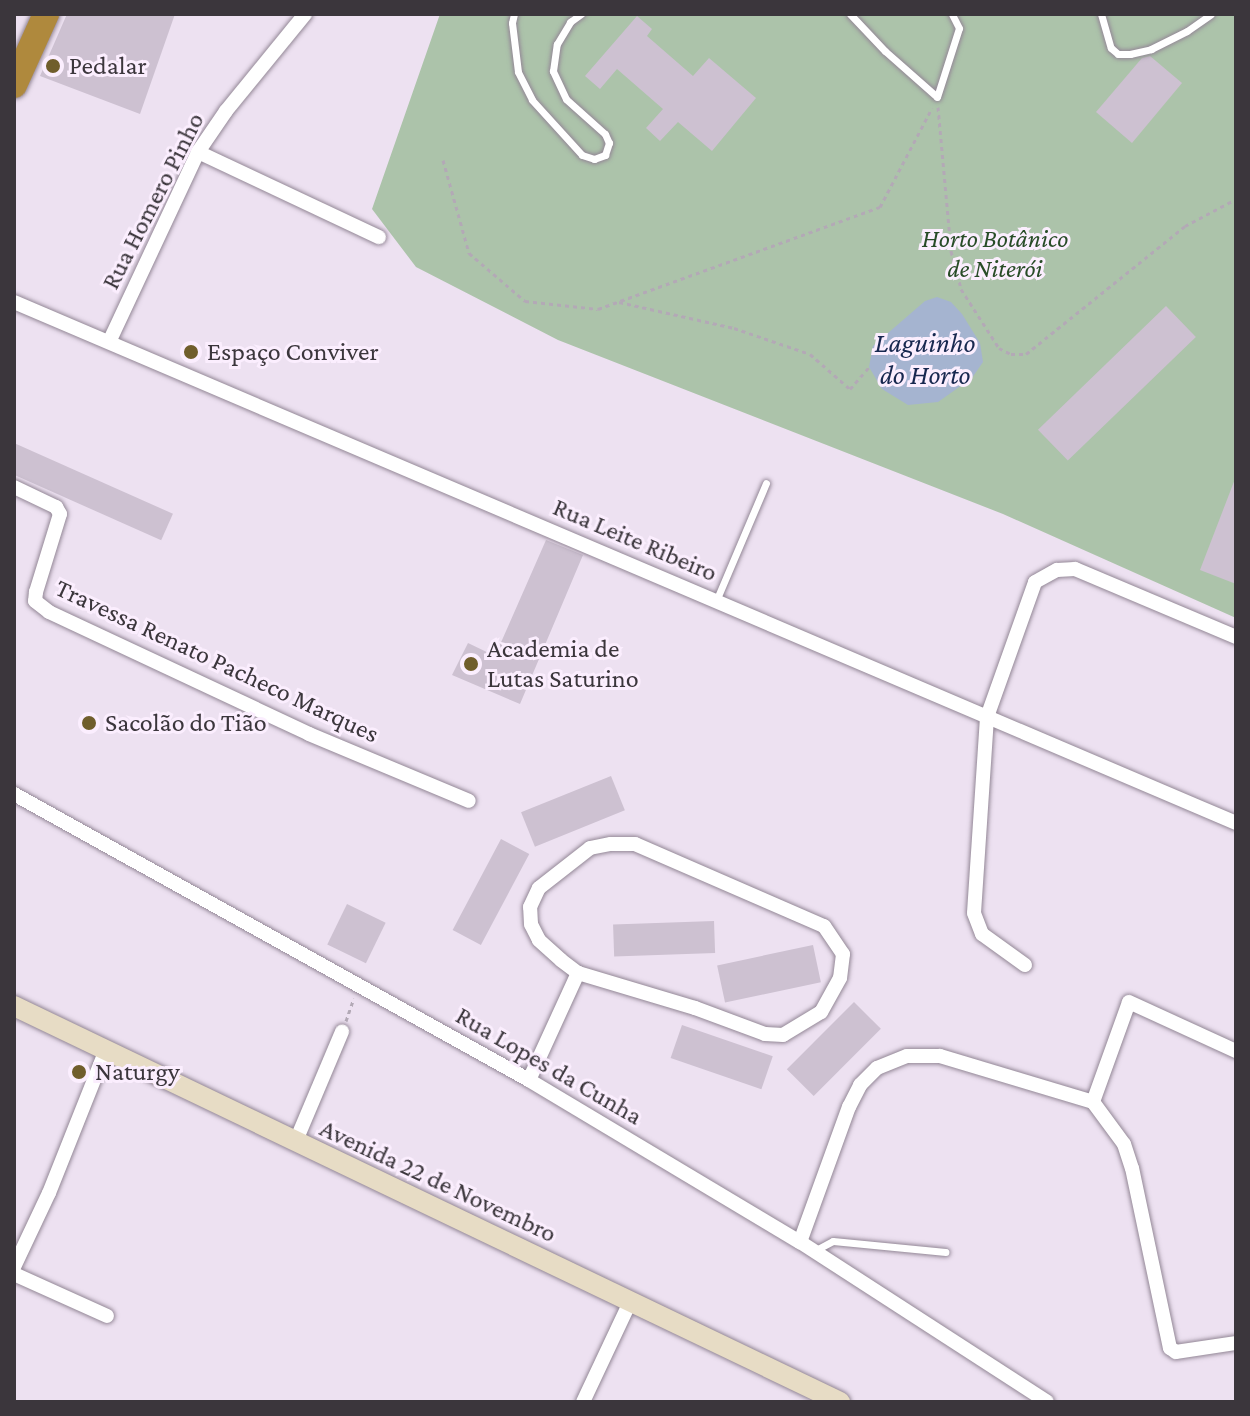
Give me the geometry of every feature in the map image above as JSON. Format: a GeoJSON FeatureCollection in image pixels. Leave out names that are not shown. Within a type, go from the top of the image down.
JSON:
{"type":"FeatureCollection","features":[{"type":"Feature","properties":{"kind":"highway"},"geometry":{"type":"LineString","coordinates":[[14,85],[46,14]]}},
{"type":"Feature","properties":{"kind":"street","name":"Rua Homero Pinho"},"geometry":{"type":"LineString","coordinates":[[110,340],[198,152],[226,111],[305,14]]}},
{"type":"Feature","properties":{"kind":"street"},"geometry":{"type":"LineString","coordinates":[[198,152],[379,237]]}},
{"type":"Feature","properties":{"kind":"street","name":"Rua Leite Ribeiro"},"geometry":{"type":"LineString","coordinates":[[14,302],[110,340],[1236,823]]}},
{"type":"Feature","properties":{"kind":"street","name":"Travessa Renato Pacheco Marques"},"geometry":{"type":"LineString","coordinates":[[14,487],[56,507],[60,514],[36,592],[35,601],[49,612],[309,734],[469,801]]}},
{"type":"Feature","properties":{"kind":"street"},"geometry":{"type":"LineString","coordinates":[[1025,965],[982,934],[974,913],[987,717],[1031,588],[1042,576],[1057,570],[1075,569],[1236,637]]}},
{"type":"Feature","properties":{"kind":"street","name":"Rua Lopes da Cunha"},"geometry":{"type":"LineString","coordinates":[[14,794],[529,1080],[800,1242],[1047,1402]]}},
{"type":"Feature","properties":{"kind":"street"},"geometry":{"type":"LineString","coordinates":[[611,844],[635,844],[824,926],[843,954],[840,978],[821,1012],[783,1035],[765,1034],[695,1008],[578,973],[539,940],[531,924],[530,907],[539,888],[590,848],[611,844]]}},
{"type":"Feature","properties":{"kind":"street"},"geometry":{"type":"LineString","coordinates":[[529,1080],[578,973]]}},
{"type":"Feature","properties":{"kind":"street"},"geometry":{"type":"LineString","coordinates":[[1093,1102],[1129,1002],[1236,1051]]}},
{"type":"Feature","properties":{"kind":"street","name":"Avenida 22 de Novembro"},"geometry":{"type":"LineString","coordinates":[[14,1006],[840,1402]]}},
{"type":"Feature","properties":{"kind":"street"},"geometry":{"type":"LineString","coordinates":[[295,1143],[342,1032]]}},
{"type":"Feature","properties":{"kind":"street"},"geometry":{"type":"LineString","coordinates":[[14,1267],[49,1193],[106,1050]]}},
{"type":"Feature","properties":{"kind":"street"},"geometry":{"type":"LineString","coordinates":[[800,1242],[849,1107],[860,1085],[877,1068],[907,1056],[940,1056],[1093,1102],[1124,1144],[1132,1168],[1170,1348],[1176,1352],[1236,1343]]}},
{"type":"Feature","properties":{"kind":"street"},"geometry":{"type":"LineString","coordinates":[[14,1274],[107,1316]]}},
{"type":"Feature","properties":{"kind":"street"},"geometry":{"type":"LineString","coordinates":[[583,1402],[631,1300]]}},
{"type":"Feature","properties":{"kind":"lane"},"geometry":{"type":"LineString","coordinates":[[514,14],[512,23],[518,72],[532,100],[582,155],[594,159],[605,155],[609,143],[605,134],[566,99],[553,71],[557,44],[570,22],[581,14]]}},
{"type":"Feature","properties":{"kind":"lane"},"geometry":{"type":"LineString","coordinates":[[850,14],[885,51],[937,97],[959,28],[960,14]]}},
{"type":"Feature","properties":{"kind":"lane"},"geometry":{"type":"LineString","coordinates":[[952,14],[959,28]]}},
{"type":"Feature","properties":{"kind":"lane"},"geometry":{"type":"LineString","coordinates":[[1101,14],[1111,48],[1118,54],[1130,54],[1151,49],[1211,14]]}},
{"type":"Feature","properties":{"kind":"lane"},"geometry":{"type":"LineString","coordinates":[[716,601],[766,483]]}},
{"type":"Feature","properties":{"kind":"lane"},"geometry":{"type":"LineString","coordinates":[[814,1251],[833,1241],[945,1252]]}},
{"type":"Feature","properties":{"kind":"path"},"geometry":{"type":"LineString","coordinates":[[937,97],[951,251],[961,289],[999,348],[1011,354],[1026,354],[1185,226],[1236,199]]}},
{"type":"Feature","properties":{"kind":"path"},"geometry":{"type":"LineString","coordinates":[[443,160],[469,253],[525,301],[598,309],[880,207],[937,97]]}},
{"type":"Feature","properties":{"kind":"path"},"geometry":{"type":"LineString","coordinates":[[619,302],[734,328],[810,354],[850,389],[869,367]]}},
{"type":"Feature","properties":{"kind":"path"},"geometry":{"type":"LineString","coordinates":[[342,1032],[358,985]]}},
{"type":"Feature","properties":{"kind":"green space","name":"Horto Botânico de Niterói"},"geometry":{"type":"Polygon","coordinates":[[[440,14],[1236,14],[1236,618],[1003,514],[558,340],[416,267],[372,209],[440,14]]]}},
{"type":"Feature","properties":{"kind":"water","name":"Laguinho do Horto"},"geometry":{"type":"Polygon","coordinates":[[[937,297],[951,302],[962,314],[980,343],[983,362],[972,378],[938,402],[908,405],[882,389],[869,367],[873,346],[925,301],[937,297]]]}},
{"type":"Feature","properties":{"kind":"building"},"geometry":{"type":"Polygon","coordinates":[[[67,14],[175,14],[140,114],[40,76],[67,14]]]}},
{"type":"Feature","properties":{"kind":"building"},"geometry":{"type":"Polygon","coordinates":[[[637,16],[652,29],[647,36],[693,76],[709,58],[756,98],[712,151],[678,122],[660,141],[646,128],[663,109],[617,69],[600,89],[585,76],[637,16]]]}},
{"type":"Feature","properties":{"kind":"building"},"geometry":{"type":"Polygon","coordinates":[[[1150,56],[1182,83],[1132,143],[1096,112],[1142,58],[1150,56]]]}},
{"type":"Feature","properties":{"kind":"building"},"geometry":{"type":"Polygon","coordinates":[[[1166,306],[1196,337],[1068,461],[1038,430],[1166,306]]]}},
{"type":"Feature","properties":{"kind":"building"},"geometry":{"type":"Polygon","coordinates":[[[14,443],[173,514],[161,540],[14,475],[14,443]]]}},
{"type":"Feature","properties":{"kind":"building"},"geometry":{"type":"Polygon","coordinates":[[[1236,479],[1236,584],[1200,570],[1236,479]]]}},
{"type":"Feature","properties":{"kind":"building"},"geometry":{"type":"Polygon","coordinates":[[[546,540],[583,555],[520,704],[452,675],[468,643],[495,656],[546,540]]]}},
{"type":"Feature","properties":{"kind":"building"},"geometry":{"type":"Polygon","coordinates":[[[611,776],[625,810],[535,847],[521,812],[611,776]]]}},
{"type":"Feature","properties":{"kind":"building"},"geometry":{"type":"Polygon","coordinates":[[[501,839],[529,854],[481,945],[453,930],[501,839]]]}},
{"type":"Feature","properties":{"kind":"building"},"geometry":{"type":"Polygon","coordinates":[[[347,904],[386,923],[366,963],[327,944],[347,904]]]}},
{"type":"Feature","properties":{"kind":"building"},"geometry":{"type":"Polygon","coordinates":[[[714,921],[715,953],[614,957],[613,925],[714,921]]]}},
{"type":"Feature","properties":{"kind":"building"},"geometry":{"type":"Polygon","coordinates":[[[813,945],[821,982],[725,1003],[717,965],[813,945]]]}},
{"type":"Feature","properties":{"kind":"building"},"geometry":{"type":"Polygon","coordinates":[[[854,1002],[881,1029],[814,1096],[787,1069],[854,1002]]]}},
{"type":"Feature","properties":{"kind":"building"},"geometry":{"type":"Polygon","coordinates":[[[682,1025],[773,1056],[761,1089],[671,1058],[682,1025]]]}},
{"type":"Feature","properties":{"kind":"place","name":"Pedalar"},"geometry":{"type":"Point","coordinates":[53,66]}},
{"type":"Feature","properties":{"kind":"place","name":"Espaço Conviver"},"geometry":{"type":"Point","coordinates":[191,352]}},
{"type":"Feature","properties":{"kind":"place","name":"Academia de Lutas Saturino"},"geometry":{"type":"Point","coordinates":[471,664]}},
{"type":"Feature","properties":{"kind":"place","name":"Sacolão do Tião"},"geometry":{"type":"Point","coordinates":[89,723]}},
{"type":"Feature","properties":{"kind":"place","name":"Naturgy"},"geometry":{"type":"Point","coordinates":[79,1072]}}]}
